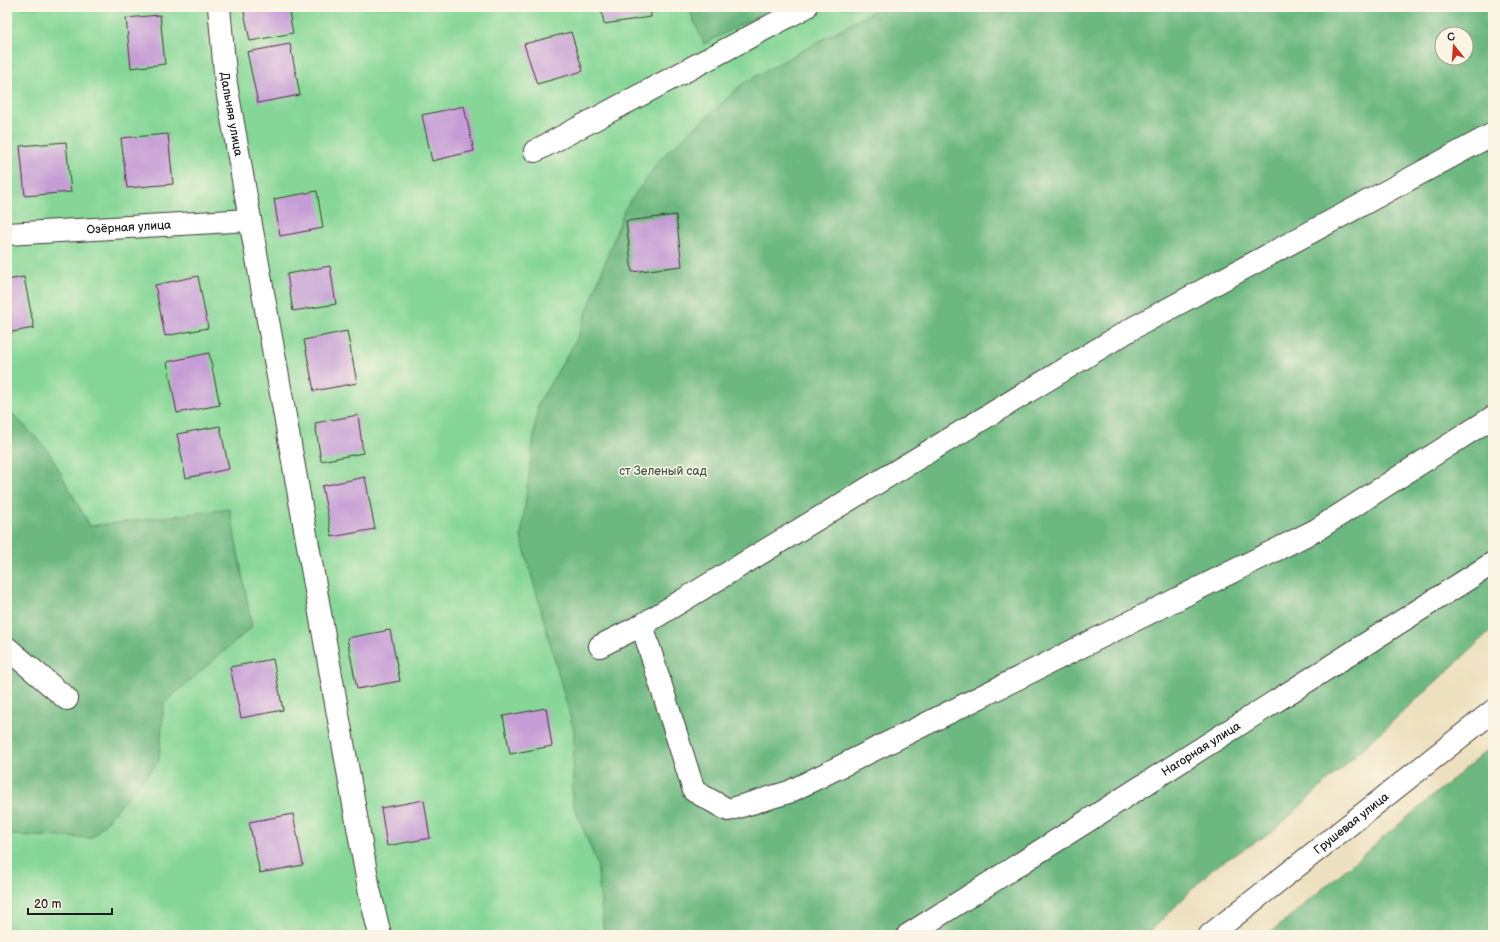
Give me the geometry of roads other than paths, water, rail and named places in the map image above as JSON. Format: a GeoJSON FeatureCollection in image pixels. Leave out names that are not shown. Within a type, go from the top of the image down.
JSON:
{"type":"FeatureCollection","features":[{"type":"Feature","properties":{"kind":"street","name":"Дальняя улица"},"geometry":{"type":"LineString","coordinates":[[219,7],[226,84],[368,889],[380,935]]}},
{"type":"Feature","properties":{"kind":"street"},"geometry":{"type":"LineString","coordinates":[[535,151],[806,7]]}},
{"type":"Feature","properties":{"kind":"street"},"geometry":{"type":"LineString","coordinates":[[600,646],[642,624],[1133,328],[1493,134]]}},
{"type":"Feature","properties":{"kind":"street","name":"Озёрная улица"},"geometry":{"type":"LineString","coordinates":[[7,234],[250,220]]}},
{"type":"Feature","properties":{"kind":"street"},"geometry":{"type":"LineString","coordinates":[[642,624],[694,791],[728,810],[789,792],[1316,530],[1493,417]]}},
{"type":"Feature","properties":{"kind":"street","name":"Нагорная улица"},"geometry":{"type":"LineString","coordinates":[[908,935],[1493,563]]}},
{"type":"Feature","properties":{"kind":"street"},"geometry":{"type":"LineString","coordinates":[[7,648],[67,699]]}},
{"type":"Feature","properties":{"kind":"street","name":"Грушевая улица"},"geometry":{"type":"LineString","coordinates":[[1210,935],[1493,711]]}},
{"type":"Feature","properties":{"kind":"park label","name":"ст Зеленый сад"},"geometry":{"type":"Point","coordinates":[663,471]}}]}
